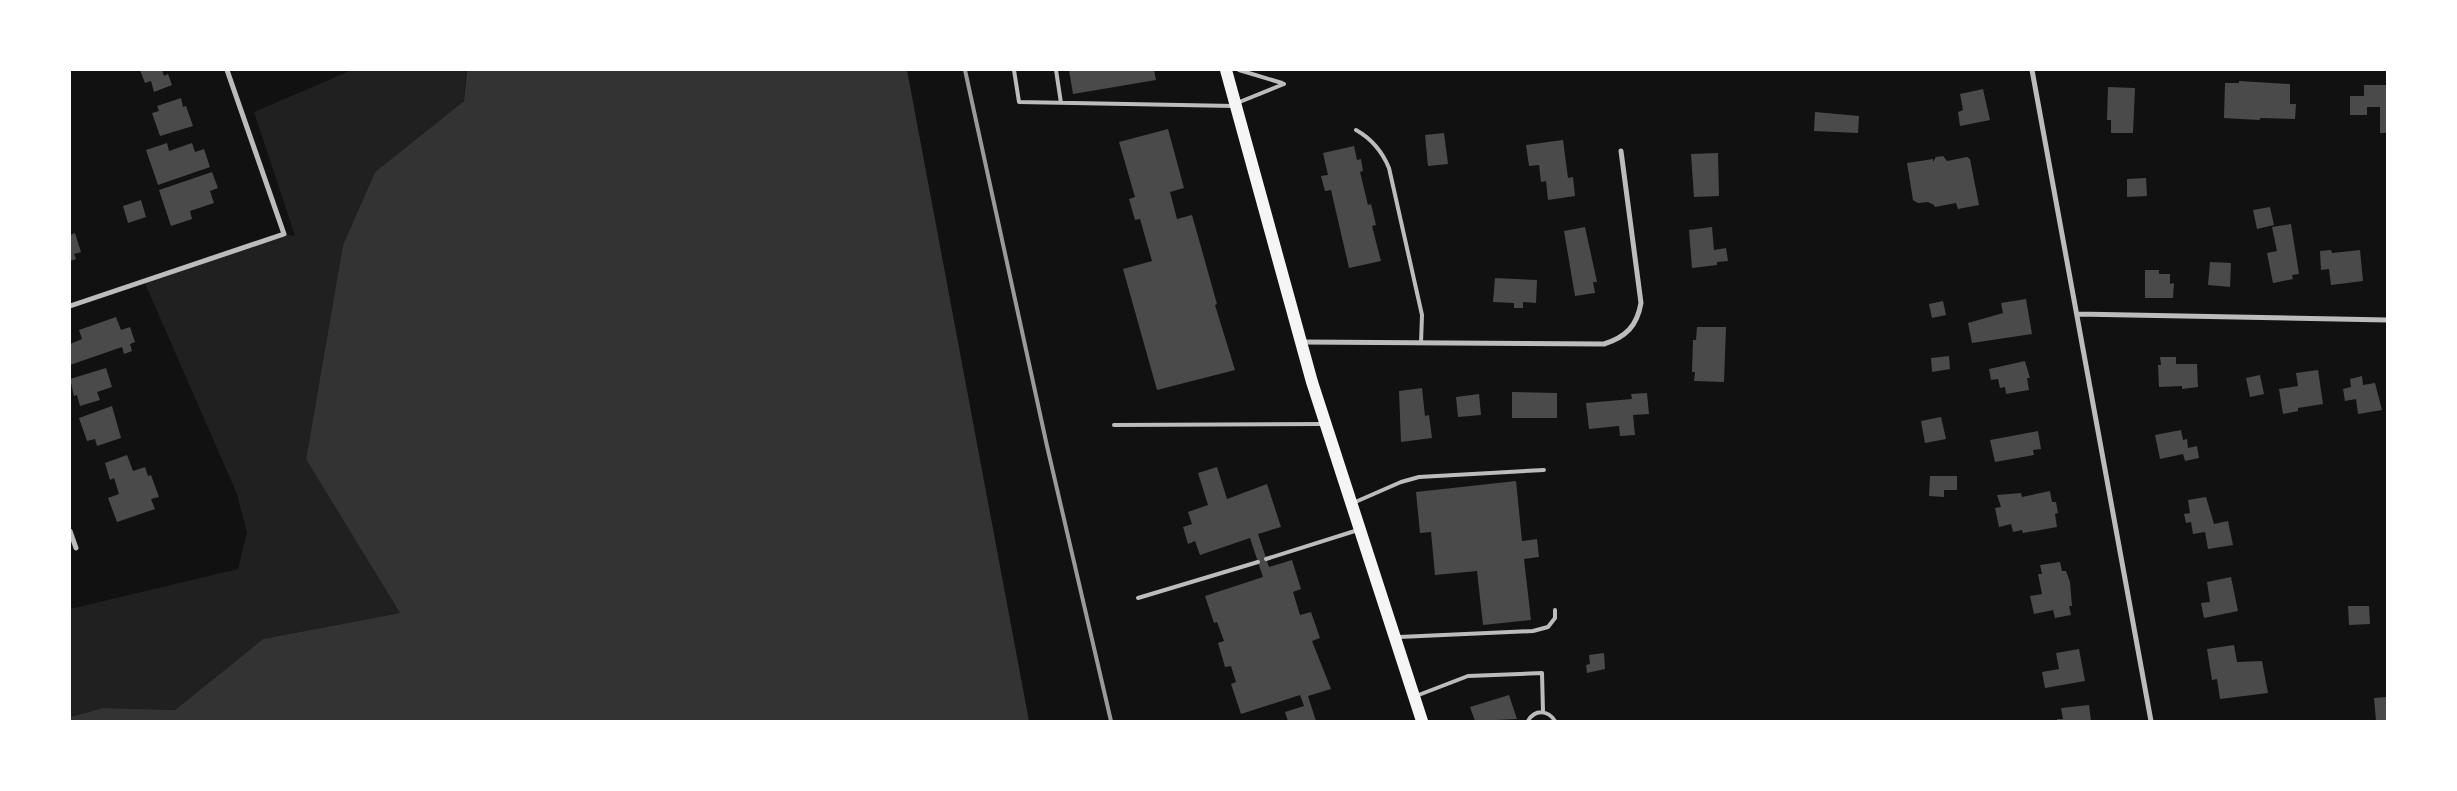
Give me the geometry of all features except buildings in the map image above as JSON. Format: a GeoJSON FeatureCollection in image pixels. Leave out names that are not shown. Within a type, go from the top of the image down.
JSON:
{"type":"FeatureCollection","features":[{"type":"Feature","properties":{"kind":"main road"},"geometry":{"type":"LineString","coordinates":[[1226,70],[1301,342],[1351,504],[1422,721]]}},
{"type":"Feature","properties":{"kind":"street"},"geometry":{"type":"LineString","coordinates":[[70,306],[284,234],[227,70]]}},
{"type":"Feature","properties":{"kind":"street"},"geometry":{"type":"LineString","coordinates":[[2032,70],[2152,721]]}},
{"type":"Feature","properties":{"kind":"street"},"geometry":{"type":"LineString","coordinates":[[1301,342],[1604,344],[1619,339],[1631,330],[1639,316],[1641,303],[1620,151]]}},
{"type":"Feature","properties":{"kind":"street"},"geometry":{"type":"LineString","coordinates":[[2077,314],[2387,320]]}},
{"type":"Feature","properties":{"kind":"street"},"geometry":{"type":"LineString","coordinates":[[70,531],[76,548]]}},
{"type":"Feature","properties":{"kind":"lane"},"geometry":{"type":"LineString","coordinates":[[1014,70],[1019,102],[1236,105],[1284,84],[1240,70]]}},
{"type":"Feature","properties":{"kind":"lane"},"geometry":{"type":"LineString","coordinates":[[1056,70],[1061,103]]}},
{"type":"Feature","properties":{"kind":"lane"},"geometry":{"type":"LineString","coordinates":[[1356,130],[1371,139],[1383,155],[1388,168],[1422,315],[1421,343]]}},
{"type":"Feature","properties":{"kind":"lane"},"geometry":{"type":"LineString","coordinates":[[1114,425],[1326,424]]}},
{"type":"Feature","properties":{"kind":"lane"},"geometry":{"type":"LineString","coordinates":[[1351,504],[1401,482],[1418,477],[1544,470]]}},
{"type":"Feature","properties":{"kind":"lane"},"geometry":{"type":"LineString","coordinates":[[1266,559],[1360,529]]}},
{"type":"Feature","properties":{"kind":"lane"},"geometry":{"type":"LineString","coordinates":[[1138,598],[1258,562]]}},
{"type":"Feature","properties":{"kind":"lane"},"geometry":{"type":"LineString","coordinates":[[1395,638],[1533,631],[1551,624],[1555,618],[1555,610]]}},
{"type":"Feature","properties":{"kind":"lane"},"geometry":{"type":"LineString","coordinates":[[1414,696],[1468,676],[1542,673],[1543,712]]}},
{"type":"Feature","properties":{"kind":"lane"},"geometry":{"type":"LineString","coordinates":[[1528,721],[1534,714],[1543,712],[1551,716],[1555,721]]}},
{"type":"Feature","properties":{"kind":"shaded area"},"geometry":{"type":"Polygon","coordinates":[[[352,70],[466,70],[464,101],[375,172],[343,245],[306,458],[400,613],[263,639],[175,710],[103,708],[70,717],[70,609],[238,569],[247,533],[237,494],[144,281],[284,234],[295,236],[254,112],[352,70]]]}},
{"type":"Feature","properties":{"kind":"shaded area"},"geometry":{"type":"Polygon","coordinates":[[[467,70],[907,70],[1029,721],[70,721],[70,717],[103,708],[175,710],[263,639],[400,613],[306,459],[343,245],[375,172],[464,101],[467,70]]]}},
{"type":"Feature","properties":{"kind":"railway"},"geometry":{"type":"LineString","coordinates":[[965,70],[1047,446],[1111,721]]}}]}
